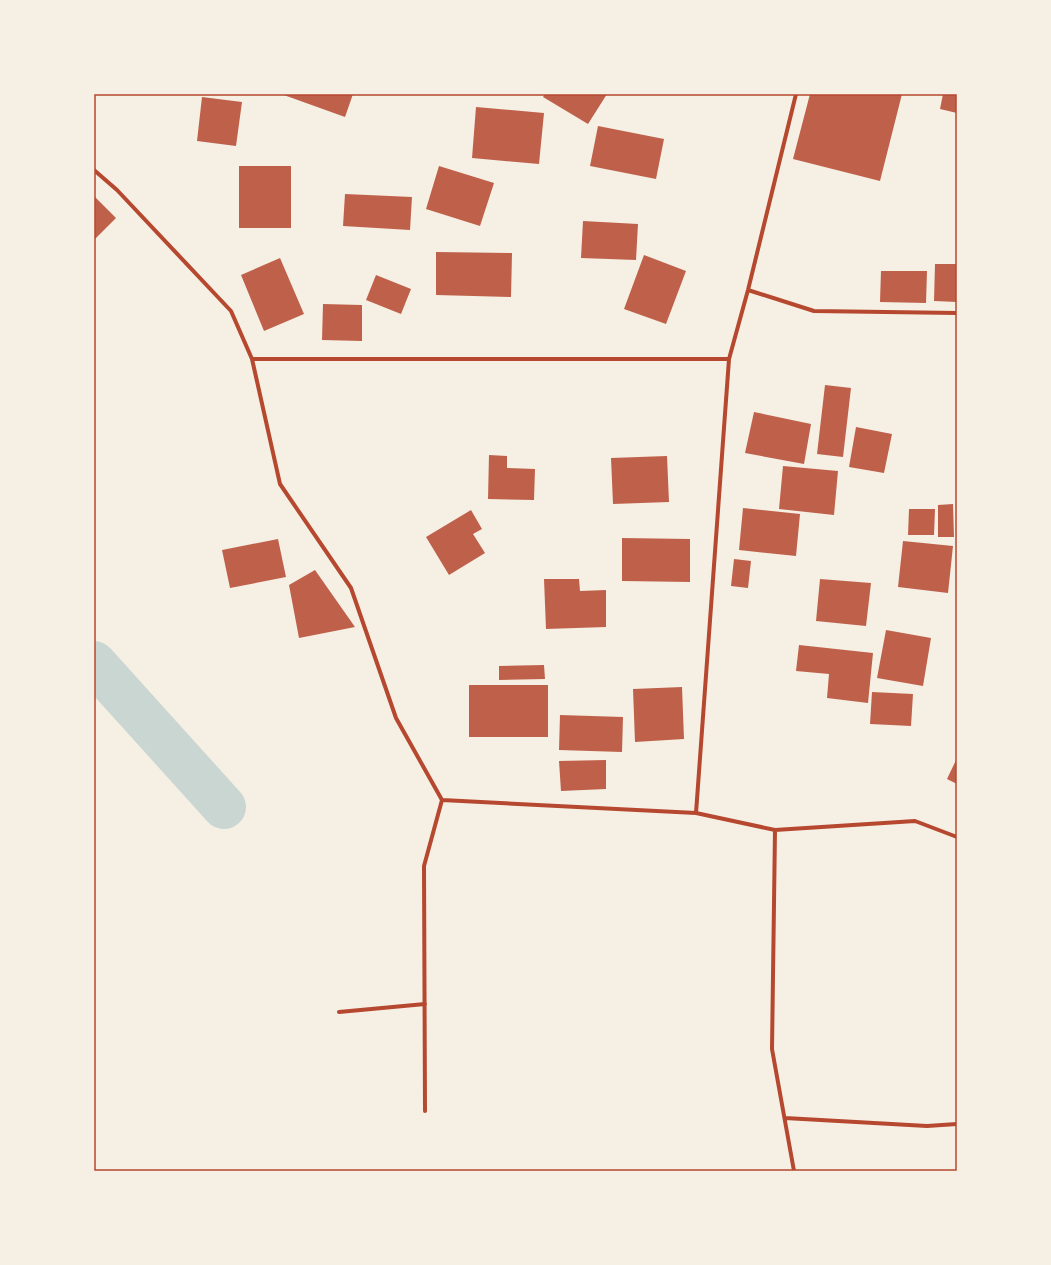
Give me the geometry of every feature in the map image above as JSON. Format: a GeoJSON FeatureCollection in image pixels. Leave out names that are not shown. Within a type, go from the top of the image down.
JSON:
{"type":"FeatureCollection","features":[{"type":"Feature","properties":{"kind":"street"},"geometry":{"type":"LineString","coordinates":[[696,813],[729,359],[748,290],[796,94]]}},
{"type":"Feature","properties":{"kind":"street"},"geometry":{"type":"LineString","coordinates":[[94,170],[117,190],[231,310],[252,359],[280,484],[351,588],[396,718],[442,800],[424,866],[425,1110]]}},
{"type":"Feature","properties":{"kind":"street"},"geometry":{"type":"LineString","coordinates":[[748,290],[814,311],[957,314]]}},
{"type":"Feature","properties":{"kind":"street"},"geometry":{"type":"LineString","coordinates":[[252,359],[729,359]]}},
{"type":"Feature","properties":{"kind":"street"},"geometry":{"type":"LineString","coordinates":[[442,800],[696,813],[774,830],[915,820],[957,837]]}},
{"type":"Feature","properties":{"kind":"street"},"geometry":{"type":"LineString","coordinates":[[774,830],[772,1049],[794,1171]]}},
{"type":"Feature","properties":{"kind":"street"},"geometry":{"type":"LineString","coordinates":[[339,1012],[425,1004]]}},
{"type":"Feature","properties":{"kind":"street"},"geometry":{"type":"LineString","coordinates":[[785,1118],[927,1126],[957,1124]]}},
{"type":"Feature","properties":{"kind":"building"},"geometry":{"type":"Polygon","coordinates":[[[281,94],[353,94],[345,117],[281,94]]]}},
{"type":"Feature","properties":{"kind":"building"},"geometry":{"type":"Polygon","coordinates":[[[545,94],[607,94],[588,124],[543,97],[545,94]]]}},
{"type":"Feature","properties":{"kind":"building"},"geometry":{"type":"Polygon","coordinates":[[[810,94],[902,94],[880,181],[793,159],[810,94]]]}},
{"type":"Feature","properties":{"kind":"building"},"geometry":{"type":"Polygon","coordinates":[[[943,94],[957,94],[957,113],[940,109],[943,94]]]}},
{"type":"Feature","properties":{"kind":"building"},"geometry":{"type":"Polygon","coordinates":[[[202,97],[242,102],[236,146],[197,141],[202,97]]]}},
{"type":"Feature","properties":{"kind":"building"},"geometry":{"type":"Polygon","coordinates":[[[476,107],[544,113],[539,164],[472,158],[476,107]]]}},
{"type":"Feature","properties":{"kind":"building"},"geometry":{"type":"Polygon","coordinates":[[[598,126],[664,139],[656,179],[590,166],[598,126]]]}},
{"type":"Feature","properties":{"kind":"building"},"geometry":{"type":"Polygon","coordinates":[[[239,166],[291,166],[291,228],[239,228],[239,166]]]}},
{"type":"Feature","properties":{"kind":"building"},"geometry":{"type":"Polygon","coordinates":[[[439,166],[494,183],[480,226],[426,209],[439,166]]]}},
{"type":"Feature","properties":{"kind":"building"},"geometry":{"type":"Polygon","coordinates":[[[345,194],[412,197],[410,230],[343,226],[345,194]]]}},
{"type":"Feature","properties":{"kind":"building"},"geometry":{"type":"Polygon","coordinates":[[[94,196],[116,218],[94,240],[94,196]]]}},
{"type":"Feature","properties":{"kind":"building"},"geometry":{"type":"Polygon","coordinates":[[[583,221],[638,224],[636,260],[581,258],[583,221]]]}},
{"type":"Feature","properties":{"kind":"building"},"geometry":{"type":"Polygon","coordinates":[[[436,252],[512,253],[511,297],[436,295],[436,252]]]}},
{"type":"Feature","properties":{"kind":"building"},"geometry":{"type":"Polygon","coordinates":[[[644,255],[686,271],[666,324],[624,309],[644,255]]]}},
{"type":"Feature","properties":{"kind":"building"},"geometry":{"type":"Polygon","coordinates":[[[280,258],[304,314],[264,331],[241,275],[280,258]]]}},
{"type":"Feature","properties":{"kind":"building"},"geometry":{"type":"Polygon","coordinates":[[[935,264],[957,264],[957,302],[934,301],[935,264]]]}},
{"type":"Feature","properties":{"kind":"building"},"geometry":{"type":"Polygon","coordinates":[[[881,271],[927,271],[926,303],[880,302],[881,271]]]}},
{"type":"Feature","properties":{"kind":"building"},"geometry":{"type":"Polygon","coordinates":[[[376,275],[411,289],[401,314],[366,300],[376,275]]]}},
{"type":"Feature","properties":{"kind":"building"},"geometry":{"type":"Polygon","coordinates":[[[323,304],[362,305],[362,341],[322,340],[323,304]]]}},
{"type":"Feature","properties":{"kind":"building"},"geometry":{"type":"Polygon","coordinates":[[[825,385],[851,388],[843,457],[817,454],[825,385]]]}},
{"type":"Feature","properties":{"kind":"building"},"geometry":{"type":"Polygon","coordinates":[[[754,412],[811,424],[804,464],[745,453],[754,412]]]}},
{"type":"Feature","properties":{"kind":"building"},"geometry":{"type":"Polygon","coordinates":[[[856,427],[892,434],[884,473],[849,467],[856,427]]]}},
{"type":"Feature","properties":{"kind":"building"},"geometry":{"type":"Polygon","coordinates":[[[489,455],[507,456],[507,468],[535,469],[534,500],[488,499],[489,455]]]}},
{"type":"Feature","properties":{"kind":"building"},"geometry":{"type":"Polygon","coordinates":[[[667,456],[669,502],[613,504],[611,458],[667,456]]]}},
{"type":"Feature","properties":{"kind":"building"},"geometry":{"type":"Polygon","coordinates":[[[783,466],[838,471],[834,515],[779,509],[783,466]]]}},
{"type":"Feature","properties":{"kind":"building"},"geometry":{"type":"Polygon","coordinates":[[[953,504],[954,537],[938,537],[938,505],[953,504]]]}},
{"type":"Feature","properties":{"kind":"building"},"geometry":{"type":"Polygon","coordinates":[[[743,508],[800,514],[796,556],[739,550],[743,508]]]}},
{"type":"Feature","properties":{"kind":"building"},"geometry":{"type":"Polygon","coordinates":[[[909,509],[935,509],[934,535],[908,535],[909,509]]]}},
{"type":"Feature","properties":{"kind":"building"},"geometry":{"type":"Polygon","coordinates":[[[471,510],[482,529],[473,534],[485,553],[449,575],[426,537],[471,510]]]}},
{"type":"Feature","properties":{"kind":"building"},"geometry":{"type":"Polygon","coordinates":[[[622,538],[690,539],[690,582],[622,581],[622,538]]]}},
{"type":"Feature","properties":{"kind":"building"},"geometry":{"type":"Polygon","coordinates":[[[278,539],[286,577],[230,588],[222,550],[278,539]]]}},
{"type":"Feature","properties":{"kind":"building"},"geometry":{"type":"Polygon","coordinates":[[[903,541],[953,546],[948,593],[898,587],[903,541]]]}},
{"type":"Feature","properties":{"kind":"building"},"geometry":{"type":"Polygon","coordinates":[[[734,559],[751,561],[748,588],[731,586],[734,559]]]}},
{"type":"Feature","properties":{"kind":"building"},"geometry":{"type":"Polygon","coordinates":[[[315,570],[355,627],[299,638],[289,585],[315,570]]]}},
{"type":"Feature","properties":{"kind":"building"},"geometry":{"type":"Polygon","coordinates":[[[544,579],[579,579],[580,591],[606,590],[606,627],[546,629],[544,579]]]}},
{"type":"Feature","properties":{"kind":"building"},"geometry":{"type":"Polygon","coordinates":[[[820,579],[871,583],[866,626],[816,621],[820,579]]]}},
{"type":"Feature","properties":{"kind":"building"},"geometry":{"type":"Polygon","coordinates":[[[886,630],[931,638],[923,686],[877,678],[886,630]]]}},
{"type":"Feature","properties":{"kind":"building"},"geometry":{"type":"Polygon","coordinates":[[[799,645],[873,653],[868,703],[827,698],[829,674],[796,671],[799,645]]]}},
{"type":"Feature","properties":{"kind":"building"},"geometry":{"type":"Polygon","coordinates":[[[544,665],[545,679],[499,680],[499,666],[544,665]]]}},
{"type":"Feature","properties":{"kind":"building"},"geometry":{"type":"Polygon","coordinates":[[[469,685],[548,685],[548,737],[469,737],[469,685]]]}},
{"type":"Feature","properties":{"kind":"building"},"geometry":{"type":"Polygon","coordinates":[[[682,687],[684,739],[635,742],[633,689],[682,687]]]}},
{"type":"Feature","properties":{"kind":"building"},"geometry":{"type":"Polygon","coordinates":[[[872,692],[913,694],[911,726],[870,724],[872,692]]]}},
{"type":"Feature","properties":{"kind":"building"},"geometry":{"type":"Polygon","coordinates":[[[560,715],[623,717],[622,752],[559,750],[560,715]]]}},
{"type":"Feature","properties":{"kind":"building"},"geometry":{"type":"Polygon","coordinates":[[[957,758],[957,784],[947,779],[957,758]]]}},
{"type":"Feature","properties":{"kind":"building"},"geometry":{"type":"Polygon","coordinates":[[[606,760],[606,789],[561,791],[559,761],[606,760]]]}},
{"type":"Feature","properties":{"kind":"waterway"},"geometry":{"type":"LineString","coordinates":[[94,663],[224,807]]}}]}
